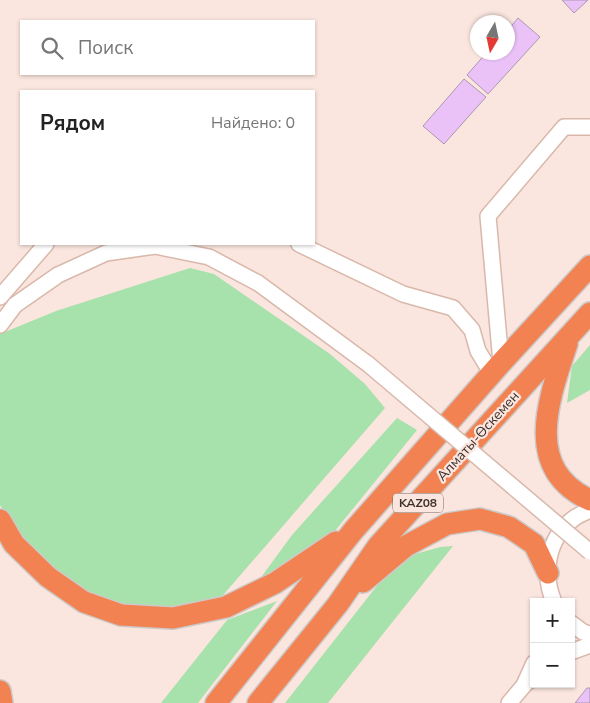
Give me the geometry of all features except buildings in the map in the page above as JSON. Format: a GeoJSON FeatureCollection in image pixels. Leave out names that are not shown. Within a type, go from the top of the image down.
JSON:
{"type":"FeatureCollection","features":[{"type":"Feature","properties":{"kind":"highway","name":"KAZ08"},"geometry":{"type":"LineString","coordinates":[[216,703],[353,531],[496,368],[590,266]]}},
{"type":"Feature","properties":{"kind":"highway","name":"Алматы-Өскемен"},"geometry":{"type":"LineString","coordinates":[[258,703],[338,604],[378,546],[590,313]]}},
{"type":"Feature","properties":{"kind":"highway"},"geometry":{"type":"LineString","coordinates":[[570,335],[550,394],[546,427],[551,464],[567,485],[590,500]]}},
{"type":"Feature","properties":{"kind":"highway"},"geometry":{"type":"LineString","coordinates":[[338,604],[406,546],[447,524],[480,519],[509,526],[534,544],[548,573]]}},
{"type":"Feature","properties":{"kind":"highway"},"geometry":{"type":"LineString","coordinates":[[0,520],[14,544],[41,571],[84,602],[121,616],[173,618],[226,607],[275,583],[353,531]]}},
{"type":"Feature","properties":{"kind":"highway"},"geometry":{"type":"LineString","coordinates":[[0,691],[2,703]]}},
{"type":"Feature","properties":{"kind":"street"},"geometry":{"type":"LineString","coordinates":[[496,368],[488,216],[564,127],[590,127]]}},
{"type":"Feature","properties":{"kind":"street"},"geometry":{"type":"LineString","coordinates":[[0,297],[45,245]]}},
{"type":"Feature","properties":{"kind":"street"},"geometry":{"type":"LineString","coordinates":[[301,245],[403,294],[453,308],[472,330],[478,351],[496,368]]}},
{"type":"Feature","properties":{"kind":"street"},"geometry":{"type":"LineString","coordinates":[[0,325],[15,305],[58,275],[106,253],[155,246],[209,257],[258,283],[368,364],[590,552]]}},
{"type":"Feature","properties":{"kind":"street"},"geometry":{"type":"LineString","coordinates":[[552,598],[547,579],[549,557],[557,536],[572,520],[590,510]]}},
{"type":"Feature","properties":{"kind":"street"},"geometry":{"type":"LineString","coordinates":[[575,626],[583,632],[590,634]]}},
{"type":"Feature","properties":{"kind":"street"},"geometry":{"type":"LineString","coordinates":[[575,651],[590,645]]}},
{"type":"Feature","properties":{"kind":"street"},"geometry":{"type":"LineString","coordinates":[[509,703],[529,682]]}},
{"type":"Feature","properties":{"kind":"green space"},"geometry":{"type":"Polygon","coordinates":[[[190,268],[214,274],[330,354],[365,384],[385,408],[218,601],[176,613],[105,604],[28,550],[0,505],[0,334],[56,311],[190,268]]]}},
{"type":"Feature","properties":{"kind":"green space"},"geometry":{"type":"Polygon","coordinates":[[[590,345],[590,390],[567,403],[572,366],[590,345]]]}},
{"type":"Feature","properties":{"kind":"green space"},"geometry":{"type":"Polygon","coordinates":[[[397,418],[417,430],[330,537],[254,587],[292,535],[397,418]]]}},
{"type":"Feature","properties":{"kind":"green space"},"geometry":{"type":"Polygon","coordinates":[[[453,546],[328,703],[285,703],[398,559],[440,547],[453,546]]]}},
{"type":"Feature","properties":{"kind":"green space"},"geometry":{"type":"Polygon","coordinates":[[[277,601],[198,703],[161,703],[227,620],[277,601]]]}}]}
